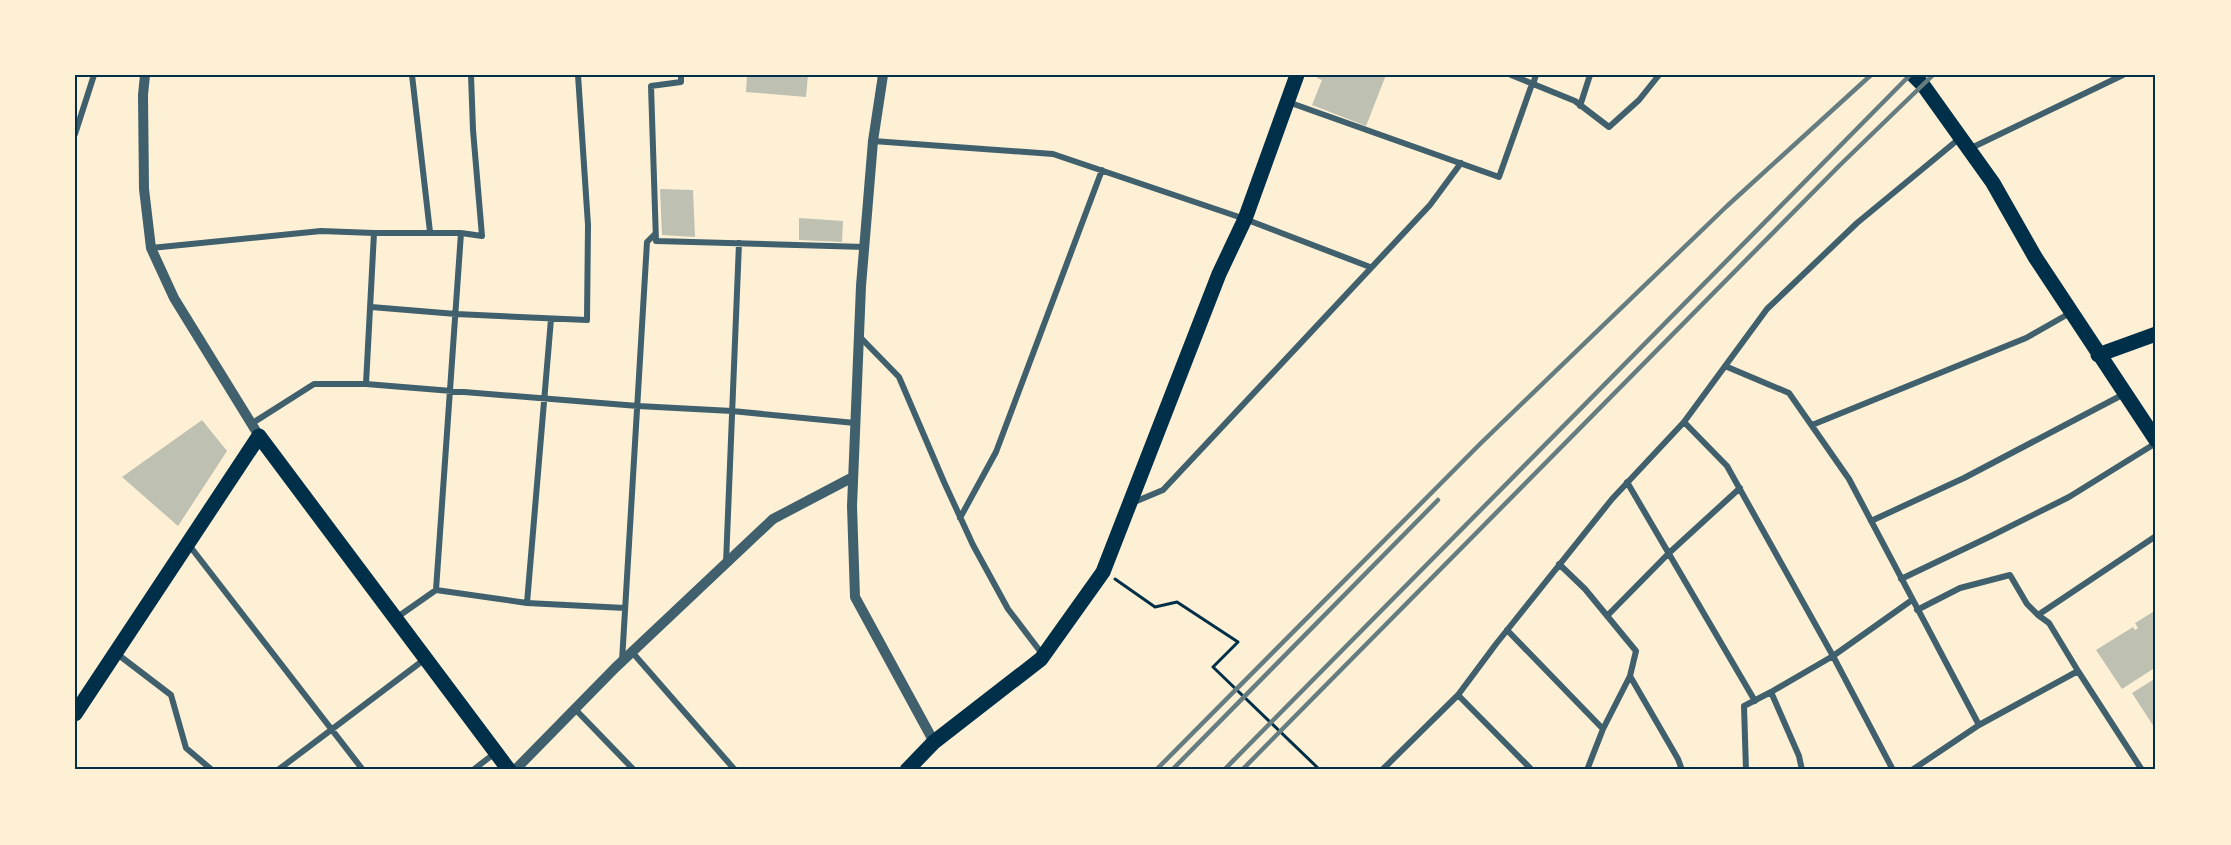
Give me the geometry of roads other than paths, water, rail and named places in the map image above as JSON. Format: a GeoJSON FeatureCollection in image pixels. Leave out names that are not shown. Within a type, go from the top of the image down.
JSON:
{"type":"FeatureCollection","features":[{"type":"Feature","properties":{"kind":"main road"},"geometry":{"type":"LineString","coordinates":[[907,770],[934,742],[1044,655],[1103,572],[1219,274],[1245,219],[1296,75]]}},
{"type":"Feature","properties":{"kind":"main road"},"geometry":{"type":"LineString","coordinates":[[1913,75],[1923,85],[1993,183],[2035,257],[2156,442]]}},
{"type":"Feature","properties":{"kind":"main road"},"geometry":{"type":"LineString","coordinates":[[2098,355],[2156,334]]}},
{"type":"Feature","properties":{"kind":"main road"},"geometry":{"type":"LineString","coordinates":[[75,714],[188,543],[255,430],[509,770]]}},
{"type":"Feature","properties":{"kind":"street"},"geometry":{"type":"LineString","coordinates":[[75,134],[94,75]]}},
{"type":"Feature","properties":{"kind":"street"},"geometry":{"type":"LineString","coordinates":[[145,75],[143,95],[144,189],[151,248],[174,298],[255,430],[314,384],[366,384],[638,406],[732,411],[855,423]]}},
{"type":"Feature","properties":{"kind":"street"},"geometry":{"type":"LineString","coordinates":[[412,75],[430,232]]}},
{"type":"Feature","properties":{"kind":"street"},"geometry":{"type":"LineString","coordinates":[[151,248],[321,231],[462,232],[482,236],[471,75]]}},
{"type":"Feature","properties":{"kind":"street"},"geometry":{"type":"LineString","coordinates":[[370,307],[456,314],[587,320],[588,225],[578,75]]}},
{"type":"Feature","properties":{"kind":"street"},"geometry":{"type":"LineString","coordinates":[[681,75],[681,82],[651,86],[656,241],[865,247]]}},
{"type":"Feature","properties":{"kind":"street"},"geometry":{"type":"LineString","coordinates":[[883,75],[873,141],[859,335],[852,506],[855,597],[934,742]]}},
{"type":"Feature","properties":{"kind":"street"},"geometry":{"type":"LineString","coordinates":[[1511,75],[1575,101],[1609,128],[1639,100],[1659,75]]}},
{"type":"Feature","properties":{"kind":"street"},"geometry":{"type":"LineString","coordinates":[[1287,102],[1499,177],[1536,75]]}},
{"type":"Feature","properties":{"kind":"street"},"geometry":{"type":"LineString","coordinates":[[1580,106],[1590,75]]}},
{"type":"Feature","properties":{"kind":"street"},"geometry":{"type":"LineString","coordinates":[[1382,770],[1458,694],[1612,499],[1684,422],[1775,301],[1857,223],[1965,143],[2123,75]]}},
{"type":"Feature","properties":{"kind":"street"},"geometry":{"type":"LineString","coordinates":[[873,141],[1053,154],[1245,219],[1370,267]]}},
{"type":"Feature","properties":{"kind":"street"},"geometry":{"type":"LineString","coordinates":[[1130,503],[1163,490],[1430,205],[1461,163]]}},
{"type":"Feature","properties":{"kind":"street"},"geometry":{"type":"LineString","coordinates":[[960,518],[996,453],[1102,171]]}},
{"type":"Feature","properties":{"kind":"street"},"geometry":{"type":"LineString","coordinates":[[436,590],[462,232]]}},
{"type":"Feature","properties":{"kind":"street"},"geometry":{"type":"LineString","coordinates":[[366,384],[374,233]]}},
{"type":"Feature","properties":{"kind":"street"},"geometry":{"type":"LineString","coordinates":[[622,661],[647,242],[655,234]]}},
{"type":"Feature","properties":{"kind":"street"},"geometry":{"type":"LineString","coordinates":[[726,563],[739,243]]}},
{"type":"Feature","properties":{"kind":"street"},"geometry":{"type":"LineString","coordinates":[[1812,425],[2004,347],[2071,313]]}},
{"type":"Feature","properties":{"kind":"street"},"geometry":{"type":"LineString","coordinates":[[527,603],[551,319]]}},
{"type":"Feature","properties":{"kind":"street"},"geometry":{"type":"LineString","coordinates":[[859,335],[899,377],[960,518],[1008,609],[1044,655]]}},
{"type":"Feature","properties":{"kind":"street"},"geometry":{"type":"LineString","coordinates":[[1725,366],[1789,393],[1812,425],[1849,479],[1979,725]]}},
{"type":"Feature","properties":{"kind":"street"},"geometry":{"type":"LineString","coordinates":[[1871,521],[1964,478],[2036,438],[2125,394]]}},
{"type":"Feature","properties":{"kind":"street"},"geometry":{"type":"LineString","coordinates":[[1684,422],[1727,466],[1833,656],[1893,770]]}},
{"type":"Feature","properties":{"kind":"street"},"geometry":{"type":"LineString","coordinates":[[1900,579],[2069,497],[2156,442]]}},
{"type":"Feature","properties":{"kind":"street"},"geometry":{"type":"LineString","coordinates":[[515,770],[622,661],[773,519],[853,477]]}},
{"type":"Feature","properties":{"kind":"street"},"geometry":{"type":"LineString","coordinates":[[1627,482],[1755,700]]}},
{"type":"Feature","properties":{"kind":"street"},"geometry":{"type":"LineString","coordinates":[[1607,616],[1669,553],[1740,488]]}},
{"type":"Feature","properties":{"kind":"street"},"geometry":{"type":"LineString","coordinates":[[2038,615],[2156,536]]}},
{"type":"Feature","properties":{"kind":"street"},"geometry":{"type":"LineString","coordinates":[[188,543],[363,770]]}},
{"type":"Feature","properties":{"kind":"street"},"geometry":{"type":"LineString","coordinates":[[1559,564],[1585,589],[1636,651],[1630,676],[1603,729],[1587,770]]}},
{"type":"Feature","properties":{"kind":"street"},"geometry":{"type":"LineString","coordinates":[[1917,610],[1960,588],[2010,574],[2027,604],[2049,623],[2142,770]]}},
{"type":"Feature","properties":{"kind":"street"},"geometry":{"type":"LineString","coordinates":[[395,618],[436,590],[527,603],[625,608]]}},
{"type":"Feature","properties":{"kind":"street"},"geometry":{"type":"LineString","coordinates":[[1746,770],[1744,706],[1833,656],[1912,600]]}},
{"type":"Feature","properties":{"kind":"street"},"geometry":{"type":"LineString","coordinates":[[1507,630],[1603,729]]}},
{"type":"Feature","properties":{"kind":"street"},"geometry":{"type":"LineString","coordinates":[[116,652],[171,694],[186,747],[212,770]]}},
{"type":"Feature","properties":{"kind":"street"},"geometry":{"type":"LineString","coordinates":[[632,652],[735,770]]}},
{"type":"Feature","properties":{"kind":"street"},"geometry":{"type":"LineString","coordinates":[[278,770],[425,658]]}},
{"type":"Feature","properties":{"kind":"street"},"geometry":{"type":"LineString","coordinates":[[1912,770],[1979,725],[2078,671]]}},
{"type":"Feature","properties":{"kind":"street"},"geometry":{"type":"LineString","coordinates":[[1630,676],[1678,759],[1682,770]]}},
{"type":"Feature","properties":{"kind":"street"},"geometry":{"type":"LineString","coordinates":[[1771,692],[1799,756],[1802,770]]}},
{"type":"Feature","properties":{"kind":"street"},"geometry":{"type":"LineString","coordinates":[[1458,694],[1532,770]]}},
{"type":"Feature","properties":{"kind":"street"},"geometry":{"type":"LineString","coordinates":[[575,709],[634,770]]}},
{"type":"Feature","properties":{"kind":"street"},"geometry":{"type":"LineString","coordinates":[[473,770],[496,753]]}},
{"type":"Feature","properties":{"kind":"railway"},"geometry":{"type":"LineString","coordinates":[[1156,770],[1480,444],[1727,206],[1871,75]]}},
{"type":"Feature","properties":{"kind":"railway"},"geometry":{"type":"LineString","coordinates":[[1224,770],[1910,75]]}},
{"type":"Feature","properties":{"kind":"railway"},"geometry":{"type":"LineString","coordinates":[[1242,770],[1840,165],[1933,75]]}},
{"type":"Feature","properties":{"kind":"railway"},"geometry":{"type":"LineString","coordinates":[[1172,770],[1438,500]]}}]}
